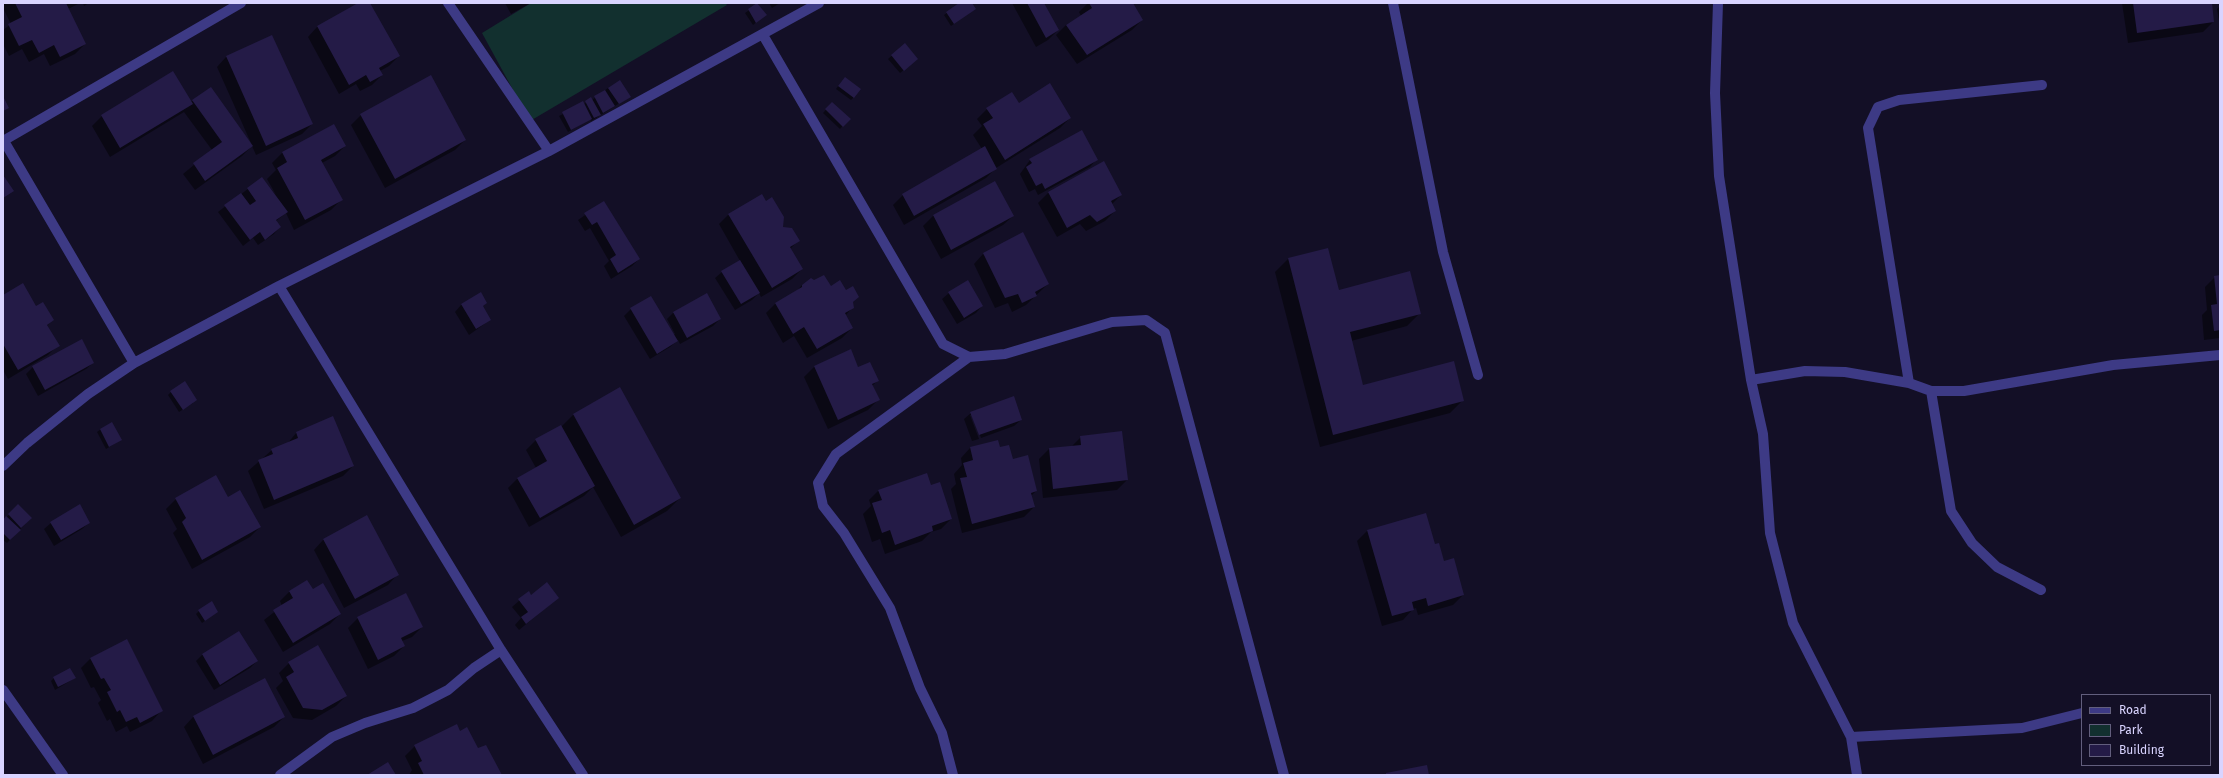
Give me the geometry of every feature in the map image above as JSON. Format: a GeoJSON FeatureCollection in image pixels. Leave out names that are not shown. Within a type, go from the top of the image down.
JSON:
{"type":"FeatureCollection","features":[{"type":"Feature","properties":{"kind":"street"},"geometry":{"type":"LineString","coordinates":[[134,363],[3,141],[242,3]]}},
{"type":"Feature","properties":{"kind":"street"},"geometry":{"type":"LineString","coordinates":[[448,3],[549,151]]}},
{"type":"Feature","properties":{"kind":"street"},"geometry":{"type":"LineString","coordinates":[[3,466],[27,443],[88,394],[134,363],[279,286],[549,151],[819,3]]}},
{"type":"Feature","properties":{"kind":"street"},"geometry":{"type":"LineString","coordinates":[[1393,3],[1443,252],[1478,375]]}},
{"type":"Feature","properties":{"kind":"street"},"geometry":{"type":"LineString","coordinates":[[1718,3],[1715,93],[1719,176],[1751,380],[1763,434],[1770,533],[1793,624],[1851,737],[1857,775]]}},
{"type":"Feature","properties":{"kind":"street"},"geometry":{"type":"LineString","coordinates":[[763,35],[943,344],[969,357],[1005,354],[1112,322],[1146,320],[1165,333],[1284,775]]}},
{"type":"Feature","properties":{"kind":"street"},"geometry":{"type":"LineString","coordinates":[[1909,383],[1868,128],[1878,107],[1899,100],[2042,85]]}},
{"type":"Feature","properties":{"kind":"street"},"geometry":{"type":"LineString","coordinates":[[279,286],[501,650],[583,775]]}},
{"type":"Feature","properties":{"kind":"street"},"geometry":{"type":"LineString","coordinates":[[1751,380],[1805,371],[1845,372],[1909,383],[1931,391],[1964,391],[2113,365],[2220,355]]}},
{"type":"Feature","properties":{"kind":"street"},"geometry":{"type":"LineString","coordinates":[[953,775],[942,733],[920,688],[890,608],[844,534],[823,506],[818,483],[836,454],[969,357]]}},
{"type":"Feature","properties":{"kind":"street"},"geometry":{"type":"LineString","coordinates":[[1931,391],[1951,511],[1972,543],[1997,567],[2041,590]]}},
{"type":"Feature","properties":{"kind":"street"},"geometry":{"type":"LineString","coordinates":[[280,775],[332,737],[365,723],[413,708],[448,690],[474,668],[501,650]]}},
{"type":"Feature","properties":{"kind":"street"},"geometry":{"type":"LineString","coordinates":[[3,690],[63,775]]}},
{"type":"Feature","properties":{"kind":"street"},"geometry":{"type":"LineString","coordinates":[[1851,737],[2022,728],[2081,712]]}},
{"type":"Feature","properties":{"kind":"green space"},"geometry":{"type":"Polygon","coordinates":[[[531,3],[725,3],[727,5],[530,121],[482,33],[531,3]]]}},
{"type":"Feature","properties":{"kind":"building"},"geometry":{"type":"Polygon","coordinates":[[[15,3],[66,3],[86,44],[60,57],[54,45],[39,53],[32,40],[19,46],[8,24],[22,17],[15,3]]]}},
{"type":"Feature","properties":{"kind":"building"},"geometry":{"type":"Polygon","coordinates":[[[358,3],[370,3],[400,56],[379,68],[383,75],[370,82],[366,75],[349,85],[317,26],[358,3]]]}},
{"type":"Feature","properties":{"kind":"building"},"geometry":{"type":"Polygon","coordinates":[[[757,3],[767,15],[756,23],[748,9],[757,3]]]}},
{"type":"Feature","properties":{"kind":"building"},"geometry":{"type":"Polygon","coordinates":[[[959,3],[972,3],[976,9],[954,24],[946,12],[959,3]]]}},
{"type":"Feature","properties":{"kind":"building"},"geometry":{"type":"Polygon","coordinates":[[[1027,3],[1044,3],[1059,30],[1046,38],[1027,3]]]}},
{"type":"Feature","properties":{"kind":"building"},"geometry":{"type":"Polygon","coordinates":[[[1089,3],[1133,3],[1143,20],[1087,55],[1066,25],[1092,8],[1089,3]]]}},
{"type":"Feature","properties":{"kind":"building"},"geometry":{"type":"Polygon","coordinates":[[[2133,3],[2212,3],[2214,22],[2137,33],[2133,3]]]}},
{"type":"Feature","properties":{"kind":"building"},"geometry":{"type":"Polygon","coordinates":[[[272,35],[313,124],[266,146],[226,56],[272,35]]]}},
{"type":"Feature","properties":{"kind":"building"},"geometry":{"type":"Polygon","coordinates":[[[905,43],[918,59],[904,71],[891,55],[905,43]]]}},
{"type":"Feature","properties":{"kind":"building"},"geometry":{"type":"Polygon","coordinates":[[[173,71],[193,104],[120,148],[101,115],[173,71]]]}},
{"type":"Feature","properties":{"kind":"building"},"geometry":{"type":"Polygon","coordinates":[[[431,75],[466,140],[395,179],[360,114],[431,75]]]}},
{"type":"Feature","properties":{"kind":"building"},"geometry":{"type":"Polygon","coordinates":[[[845,77],[861,89],[854,98],[838,86],[845,77]]]}},
{"type":"Feature","properties":{"kind":"building"},"geometry":{"type":"Polygon","coordinates":[[[620,80],[631,97],[619,104],[608,88],[620,80]]]}},
{"type":"Feature","properties":{"kind":"building"},"geometry":{"type":"Polygon","coordinates":[[[1050,83],[1071,118],[1005,160],[983,124],[993,118],[986,108],[1012,92],[1019,103],[1050,83]]]}},
{"type":"Feature","properties":{"kind":"building"},"geometry":{"type":"Polygon","coordinates":[[[211,87],[253,146],[205,181],[193,163],[222,142],[192,100],[211,87]]]}},
{"type":"Feature","properties":{"kind":"building"},"geometry":{"type":"Polygon","coordinates":[[[605,90],[615,106],[603,113],[594,96],[605,90]]]}},
{"type":"Feature","properties":{"kind":"building"},"geometry":{"type":"Polygon","coordinates":[[[3,96],[9,108],[3,111],[3,96]]]}},
{"type":"Feature","properties":{"kind":"building"},"geometry":{"type":"Polygon","coordinates":[[[591,97],[601,115],[594,118],[585,101],[591,97]]]}},
{"type":"Feature","properties":{"kind":"building"},"geometry":{"type":"Polygon","coordinates":[[[583,101],[592,119],[571,130],[562,112],[583,101]]]}},
{"type":"Feature","properties":{"kind":"building"},"geometry":{"type":"Polygon","coordinates":[[[832,102],[851,119],[843,127],[825,109],[832,102]]]}},
{"type":"Feature","properties":{"kind":"building"},"geometry":{"type":"Polygon","coordinates":[[[334,124],[346,146],[321,160],[343,200],[305,220],[277,168],[287,162],[282,152],[334,124]]]}},
{"type":"Feature","properties":{"kind":"building"},"geometry":{"type":"Polygon","coordinates":[[[1082,130],[1098,160],[1045,189],[1042,183],[1036,186],[1026,167],[1032,163],[1029,159],[1082,130]]]}},
{"type":"Feature","properties":{"kind":"building"},"geometry":{"type":"Polygon","coordinates":[[[985,146],[997,169],[914,216],[902,194],[985,146]]]}},
{"type":"Feature","properties":{"kind":"building"},"geometry":{"type":"Polygon","coordinates":[[[1104,161],[1122,195],[1111,201],[1116,211],[1097,222],[1090,215],[1067,228],[1048,192],[1104,161]]]}},
{"type":"Feature","properties":{"kind":"building"},"geometry":{"type":"Polygon","coordinates":[[[3,175],[14,191],[3,198],[3,175]]]}},
{"type":"Feature","properties":{"kind":"building"},"geometry":{"type":"Polygon","coordinates":[[[262,177],[288,212],[276,220],[281,227],[265,240],[260,232],[250,240],[224,205],[241,193],[250,205],[256,201],[247,188],[262,177]]]}},
{"type":"Feature","properties":{"kind":"building"},"geometry":{"type":"Polygon","coordinates":[[[995,181],[1014,216],[951,250],[933,215],[995,181]]]}},
{"type":"Feature","properties":{"kind":"building"},"geometry":{"type":"Polygon","coordinates":[[[762,194],[766,201],[772,197],[784,217],[783,227],[792,228],[800,241],[790,247],[803,269],[772,288],[728,214],[762,194]]]}},
{"type":"Feature","properties":{"kind":"building"},"geometry":{"type":"Polygon","coordinates":[[[604,201],[640,259],[618,273],[610,259],[616,255],[597,222],[592,225],[584,213],[604,201]]]}},
{"type":"Feature","properties":{"kind":"building"},"geometry":{"type":"Polygon","coordinates":[[[1023,232],[1049,284],[1035,292],[1037,296],[1022,303],[1018,294],[1005,298],[983,253],[1023,232]]]}},
{"type":"Feature","properties":{"kind":"building"},"geometry":{"type":"Polygon","coordinates":[[[1328,248],[1339,290],[1410,271],[1421,314],[1350,332],[1363,385],[1454,361],[1464,401],[1333,435],[1288,258],[1328,248]]]}},
{"type":"Feature","properties":{"kind":"building"},"geometry":{"type":"Polygon","coordinates":[[[740,260],[760,293],[741,304],[721,271],[740,260]]]}},
{"type":"Feature","properties":{"kind":"building"},"geometry":{"type":"Polygon","coordinates":[[[824,275],[831,286],[840,280],[846,290],[853,286],[859,297],[853,302],[854,308],[845,313],[853,328],[817,349],[804,327],[793,334],[775,303],[802,287],[802,285],[811,278],[814,280],[824,275]]]}},
{"type":"Feature","properties":{"kind":"building"},"geometry":{"type":"Polygon","coordinates":[[[2220,275],[2220,330],[2214,331],[2211,305],[2217,304],[2214,276],[2220,275]]]}},
{"type":"Feature","properties":{"kind":"building"},"geometry":{"type":"Polygon","coordinates":[[[968,280],[983,306],[964,318],[948,292],[968,280]]]}},
{"type":"Feature","properties":{"kind":"building"},"geometry":{"type":"Polygon","coordinates":[[[23,283],[36,306],[43,302],[54,320],[47,325],[60,346],[18,370],[3,344],[3,295],[23,283]]]}},
{"type":"Feature","properties":{"kind":"building"},"geometry":{"type":"Polygon","coordinates":[[[481,292],[487,303],[483,306],[491,320],[476,329],[461,304],[481,292]]]}},
{"type":"Feature","properties":{"kind":"building"},"geometry":{"type":"Polygon","coordinates":[[[707,293],[721,319],[687,338],[673,312],[707,293]]]}},
{"type":"Feature","properties":{"kind":"building"},"geometry":{"type":"Polygon","coordinates":[[[651,296],[678,341],[657,354],[630,308],[651,296]]]}},
{"type":"Feature","properties":{"kind":"building"},"geometry":{"type":"Polygon","coordinates":[[[82,339],[94,363],[45,390],[32,366],[82,339]]]}},
{"type":"Feature","properties":{"kind":"building"},"geometry":{"type":"Polygon","coordinates":[[[851,349],[858,367],[870,362],[879,381],[872,384],[880,400],[838,420],[814,366],[851,349]]]}},
{"type":"Feature","properties":{"kind":"building"},"geometry":{"type":"Polygon","coordinates":[[[185,381],[197,400],[183,410],[170,391],[185,381]]]}},
{"type":"Feature","properties":{"kind":"building"},"geometry":{"type":"Polygon","coordinates":[[[620,387],[681,498],[634,525],[573,414],[620,387]]]}},
{"type":"Feature","properties":{"kind":"building"},"geometry":{"type":"Polygon","coordinates":[[[1014,396],[1022,420],[979,435],[970,412],[1014,396]]]}},
{"type":"Feature","properties":{"kind":"building"},"geometry":{"type":"Polygon","coordinates":[[[333,416],[354,466],[274,500],[258,460],[273,454],[271,449],[298,438],[296,432],[333,416]]]}},
{"type":"Feature","properties":{"kind":"building"},"geometry":{"type":"Polygon","coordinates":[[[112,422],[122,440],[109,447],[100,429],[112,422]]]}},
{"type":"Feature","properties":{"kind":"building"},"geometry":{"type":"Polygon","coordinates":[[[561,425],[595,486],[540,518],[517,478],[547,461],[535,439],[561,425]]]}},
{"type":"Feature","properties":{"kind":"building"},"geometry":{"type":"Polygon","coordinates":[[[1122,431],[1128,480],[1053,489],[1049,448],[1081,445],[1080,436],[1122,431]]]}},
{"type":"Feature","properties":{"kind":"building"},"geometry":{"type":"Polygon","coordinates":[[[998,440],[1000,447],[1009,445],[1013,459],[1028,455],[1037,491],[1031,493],[1035,507],[972,524],[960,478],[967,477],[963,463],[973,460],[970,447],[998,440]]]}},
{"type":"Feature","properties":{"kind":"building"},"geometry":{"type":"Polygon","coordinates":[[[927,473],[931,485],[940,482],[952,519],[932,526],[933,531],[895,545],[890,530],[882,533],[872,503],[882,500],[878,490],[927,473]]]}},
{"type":"Feature","properties":{"kind":"building"},"geometry":{"type":"Polygon","coordinates":[[[216,475],[228,497],[240,490],[261,527],[202,560],[182,522],[186,518],[175,498],[216,475]]]}},
{"type":"Feature","properties":{"kind":"building"},"geometry":{"type":"Polygon","coordinates":[[[18,504],[32,518],[21,528],[8,514],[18,504]]]}},
{"type":"Feature","properties":{"kind":"building"},"geometry":{"type":"Polygon","coordinates":[[[80,504],[90,523],[61,540],[50,522],[80,504]]]}},
{"type":"Feature","properties":{"kind":"building"},"geometry":{"type":"Polygon","coordinates":[[[1426,513],[1435,544],[1439,543],[1444,561],[1454,558],[1464,595],[1428,606],[1426,598],[1412,602],[1414,610],[1392,616],[1367,530],[1426,513]]]}},
{"type":"Feature","properties":{"kind":"building"},"geometry":{"type":"Polygon","coordinates":[[[367,515],[399,575],[355,599],[323,539],[367,515]]]}},
{"type":"Feature","properties":{"kind":"building"},"geometry":{"type":"Polygon","coordinates":[[[6,516],[21,530],[10,540],[3,533],[3,520],[6,516]]]}},
{"type":"Feature","properties":{"kind":"building"},"geometry":{"type":"Polygon","coordinates":[[[307,580],[313,589],[323,583],[341,614],[293,643],[273,610],[293,598],[289,591],[307,580]]]}},
{"type":"Feature","properties":{"kind":"building"},"geometry":{"type":"Polygon","coordinates":[[[547,582],[559,598],[526,624],[521,617],[528,612],[518,599],[529,591],[531,595],[547,582]]]}},
{"type":"Feature","properties":{"kind":"building"},"geometry":{"type":"Polygon","coordinates":[[[406,593],[423,627],[401,638],[405,646],[378,660],[357,617],[406,593]]]}},
{"type":"Feature","properties":{"kind":"building"},"geometry":{"type":"Polygon","coordinates":[[[212,601],[218,612],[205,621],[198,610],[212,601]]]}},
{"type":"Feature","properties":{"kind":"building"},"geometry":{"type":"Polygon","coordinates":[[[239,631],[258,661],[220,685],[202,654],[239,631]]]}},
{"type":"Feature","properties":{"kind":"building"},"geometry":{"type":"Polygon","coordinates":[[[127,639],[163,711],[140,723],[137,717],[126,722],[120,710],[117,712],[107,692],[111,690],[104,678],[101,679],[90,658],[127,639]]]}},
{"type":"Feature","properties":{"kind":"building"},"geometry":{"type":"Polygon","coordinates":[[[318,645],[347,696],[322,710],[303,708],[286,677],[294,672],[288,662],[318,645]]]}},
{"type":"Feature","properties":{"kind":"building"},"geometry":{"type":"Polygon","coordinates":[[[70,668],[76,678],[58,687],[53,677],[70,668]]]}},
{"type":"Feature","properties":{"kind":"building"},"geometry":{"type":"Polygon","coordinates":[[[265,678],[285,717],[213,755],[193,716],[265,678]]]}},
{"type":"Feature","properties":{"kind":"building"},"geometry":{"type":"Polygon","coordinates":[[[457,724],[460,731],[467,727],[478,748],[486,745],[502,775],[424,775],[418,763],[422,761],[414,745],[457,724]]]}},
{"type":"Feature","properties":{"kind":"building"},"geometry":{"type":"Polygon","coordinates":[[[388,762],[396,775],[367,775],[388,762]]]}},
{"type":"Feature","properties":{"kind":"building"},"geometry":{"type":"Polygon","coordinates":[[[1427,765],[1429,775],[1386,775],[1386,773],[1427,765]]]}}]}
